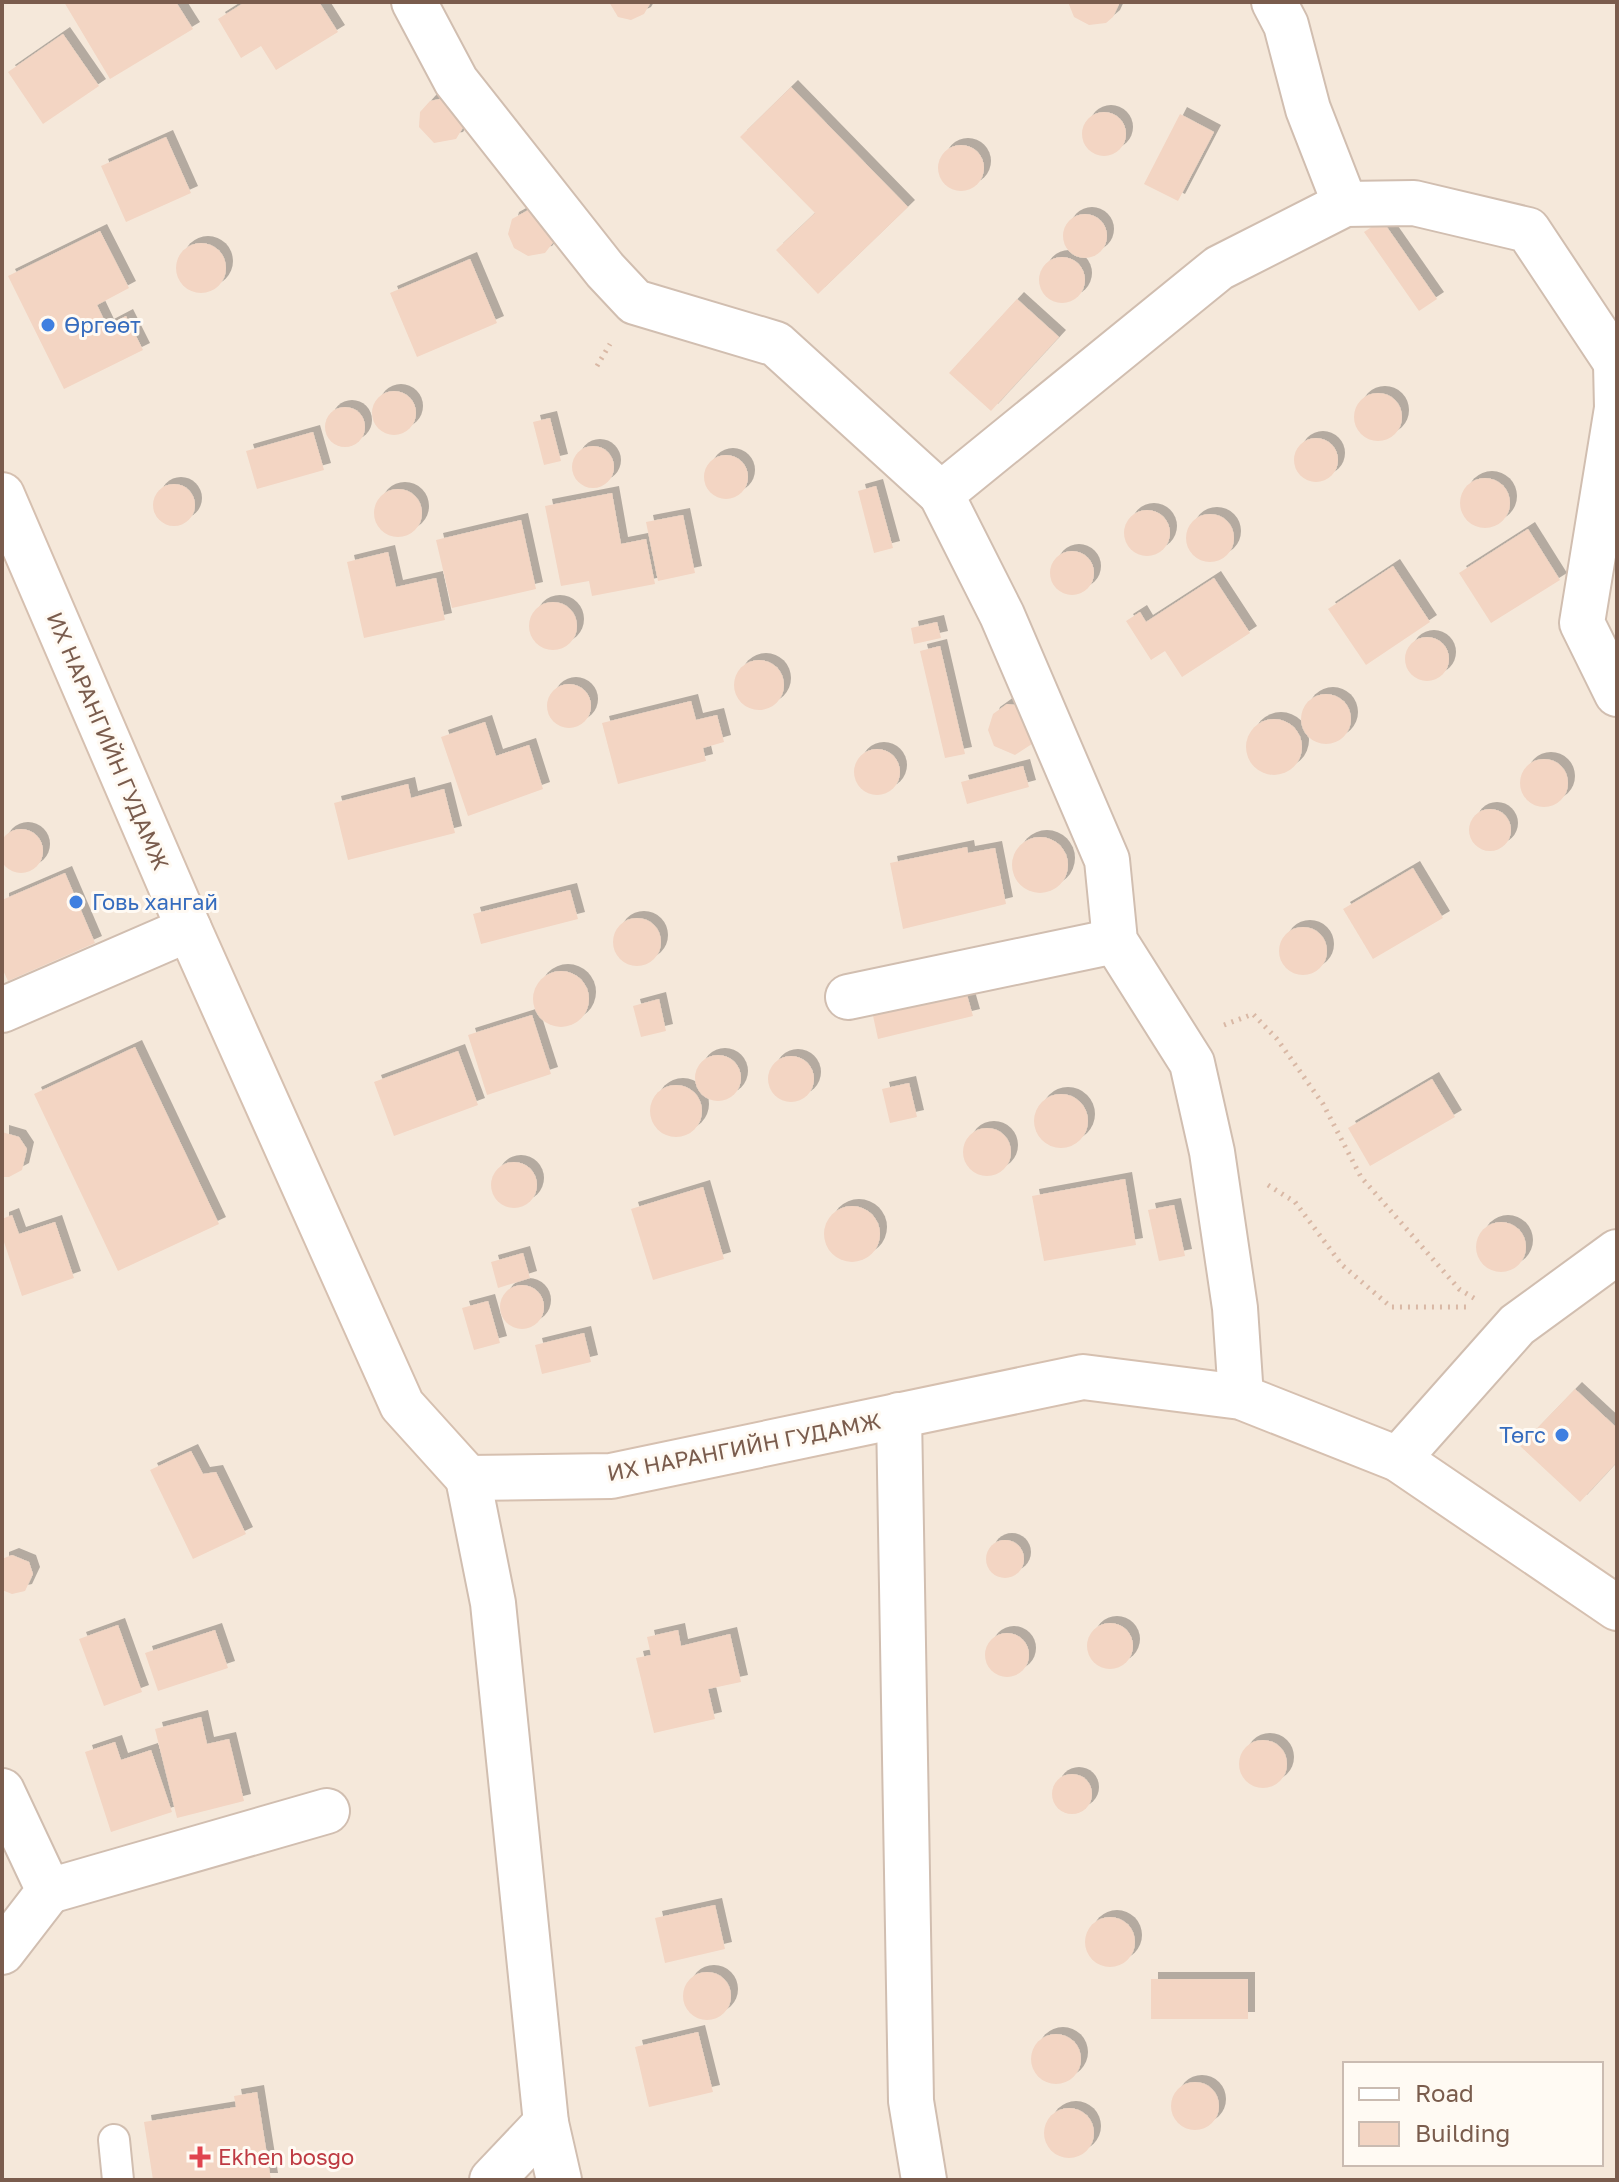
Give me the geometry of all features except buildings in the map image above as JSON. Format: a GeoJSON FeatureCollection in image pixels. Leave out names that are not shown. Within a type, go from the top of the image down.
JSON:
{"type":"FeatureCollection","features":[{"type":"Feature","properties":{"kind":"street"},"geometry":{"type":"LineString","coordinates":[[414,2],[456,81],[605,270],[635,302],[776,344],[941,494],[1002,615],[1107,860],[1115,941],[1192,1063],[1212,1152],[1233,1292],[1241,1397]]}},
{"type":"Feature","properties":{"kind":"street"},"geometry":{"type":"LineString","coordinates":[[1274,2],[1286,25],[1308,109],[1345,204]]}},
{"type":"Feature","properties":{"kind":"street"},"geometry":{"type":"LineString","coordinates":[[941,494],[1219,268],[1345,204],[1414,203],[1528,230],[1617,364],[1617,408],[1582,623],[1617,694]]}},
{"type":"Feature","properties":{"kind":"street","name":"ИХ НАРАНГИЙН ГУДАМЖ"},"geometry":{"type":"LineString","coordinates":[[2,495],[189,929],[402,1405],[468,1478],[611,1476],[1083,1377],[1241,1397],[1398,1459],[1617,1608]]}},
{"type":"Feature","properties":{"kind":"street"},"geometry":{"type":"LineString","coordinates":[[2,1010],[189,929]]}},
{"type":"Feature","properties":{"kind":"street"},"geometry":{"type":"LineString","coordinates":[[848,997],[1115,941]]}},
{"type":"Feature","properties":{"kind":"street"},"geometry":{"type":"LineString","coordinates":[[1398,1459],[1517,1325],[1617,1252]]}},
{"type":"Feature","properties":{"kind":"street"},"geometry":{"type":"LineString","coordinates":[[899,1415],[911,2101],[924,2180]]}},
{"type":"Feature","properties":{"kind":"street"},"geometry":{"type":"LineString","coordinates":[[468,1478],[493,1603],[546,2123],[559,2180]]}},
{"type":"Feature","properties":{"kind":"street"},"geometry":{"type":"LineString","coordinates":[[2,1791],[49,1891]]}},
{"type":"Feature","properties":{"kind":"street"},"geometry":{"type":"LineString","coordinates":[[2,1952],[49,1891],[327,1811]]}},
{"type":"Feature","properties":{"kind":"street"},"geometry":{"type":"LineString","coordinates":[[492,2180],[546,2123]]}},
{"type":"Feature","properties":{"kind":"lane"},"geometry":{"type":"LineString","coordinates":[[114,2140],[118,2180]]}},
{"type":"Feature","properties":{"kind":"path"},"geometry":{"type":"LineString","coordinates":[[1192,1063],[1228,1021],[1253,1014],[1277,1039],[1323,1104],[1361,1177],[1459,1289],[1487,1307],[1391,1307],[1342,1265],[1295,1202]]}},
{"type":"Feature","properties":{"kind":"shaded area"},"geometry":{"type":"Polygon","coordinates":[[[2,2],[1617,2],[1617,2180],[2,2180],[2,2]]]}},
{"type":"Feature","properties":{"kind":"place","name":"Өргөөт"},"geometry":{"type":"Point","coordinates":[48,325]}},
{"type":"Feature","properties":{"kind":"place","name":"Говь хангай"},"geometry":{"type":"Point","coordinates":[76,902]}},
{"type":"Feature","properties":{"kind":"place","name":"Төгс"},"geometry":{"type":"Point","coordinates":[1562,1435]}},
{"type":"Feature","properties":{"kind":"place","name":"Ekhen bosgo"},"geometry":{"type":"Point","coordinates":[200,2157]}}]}
